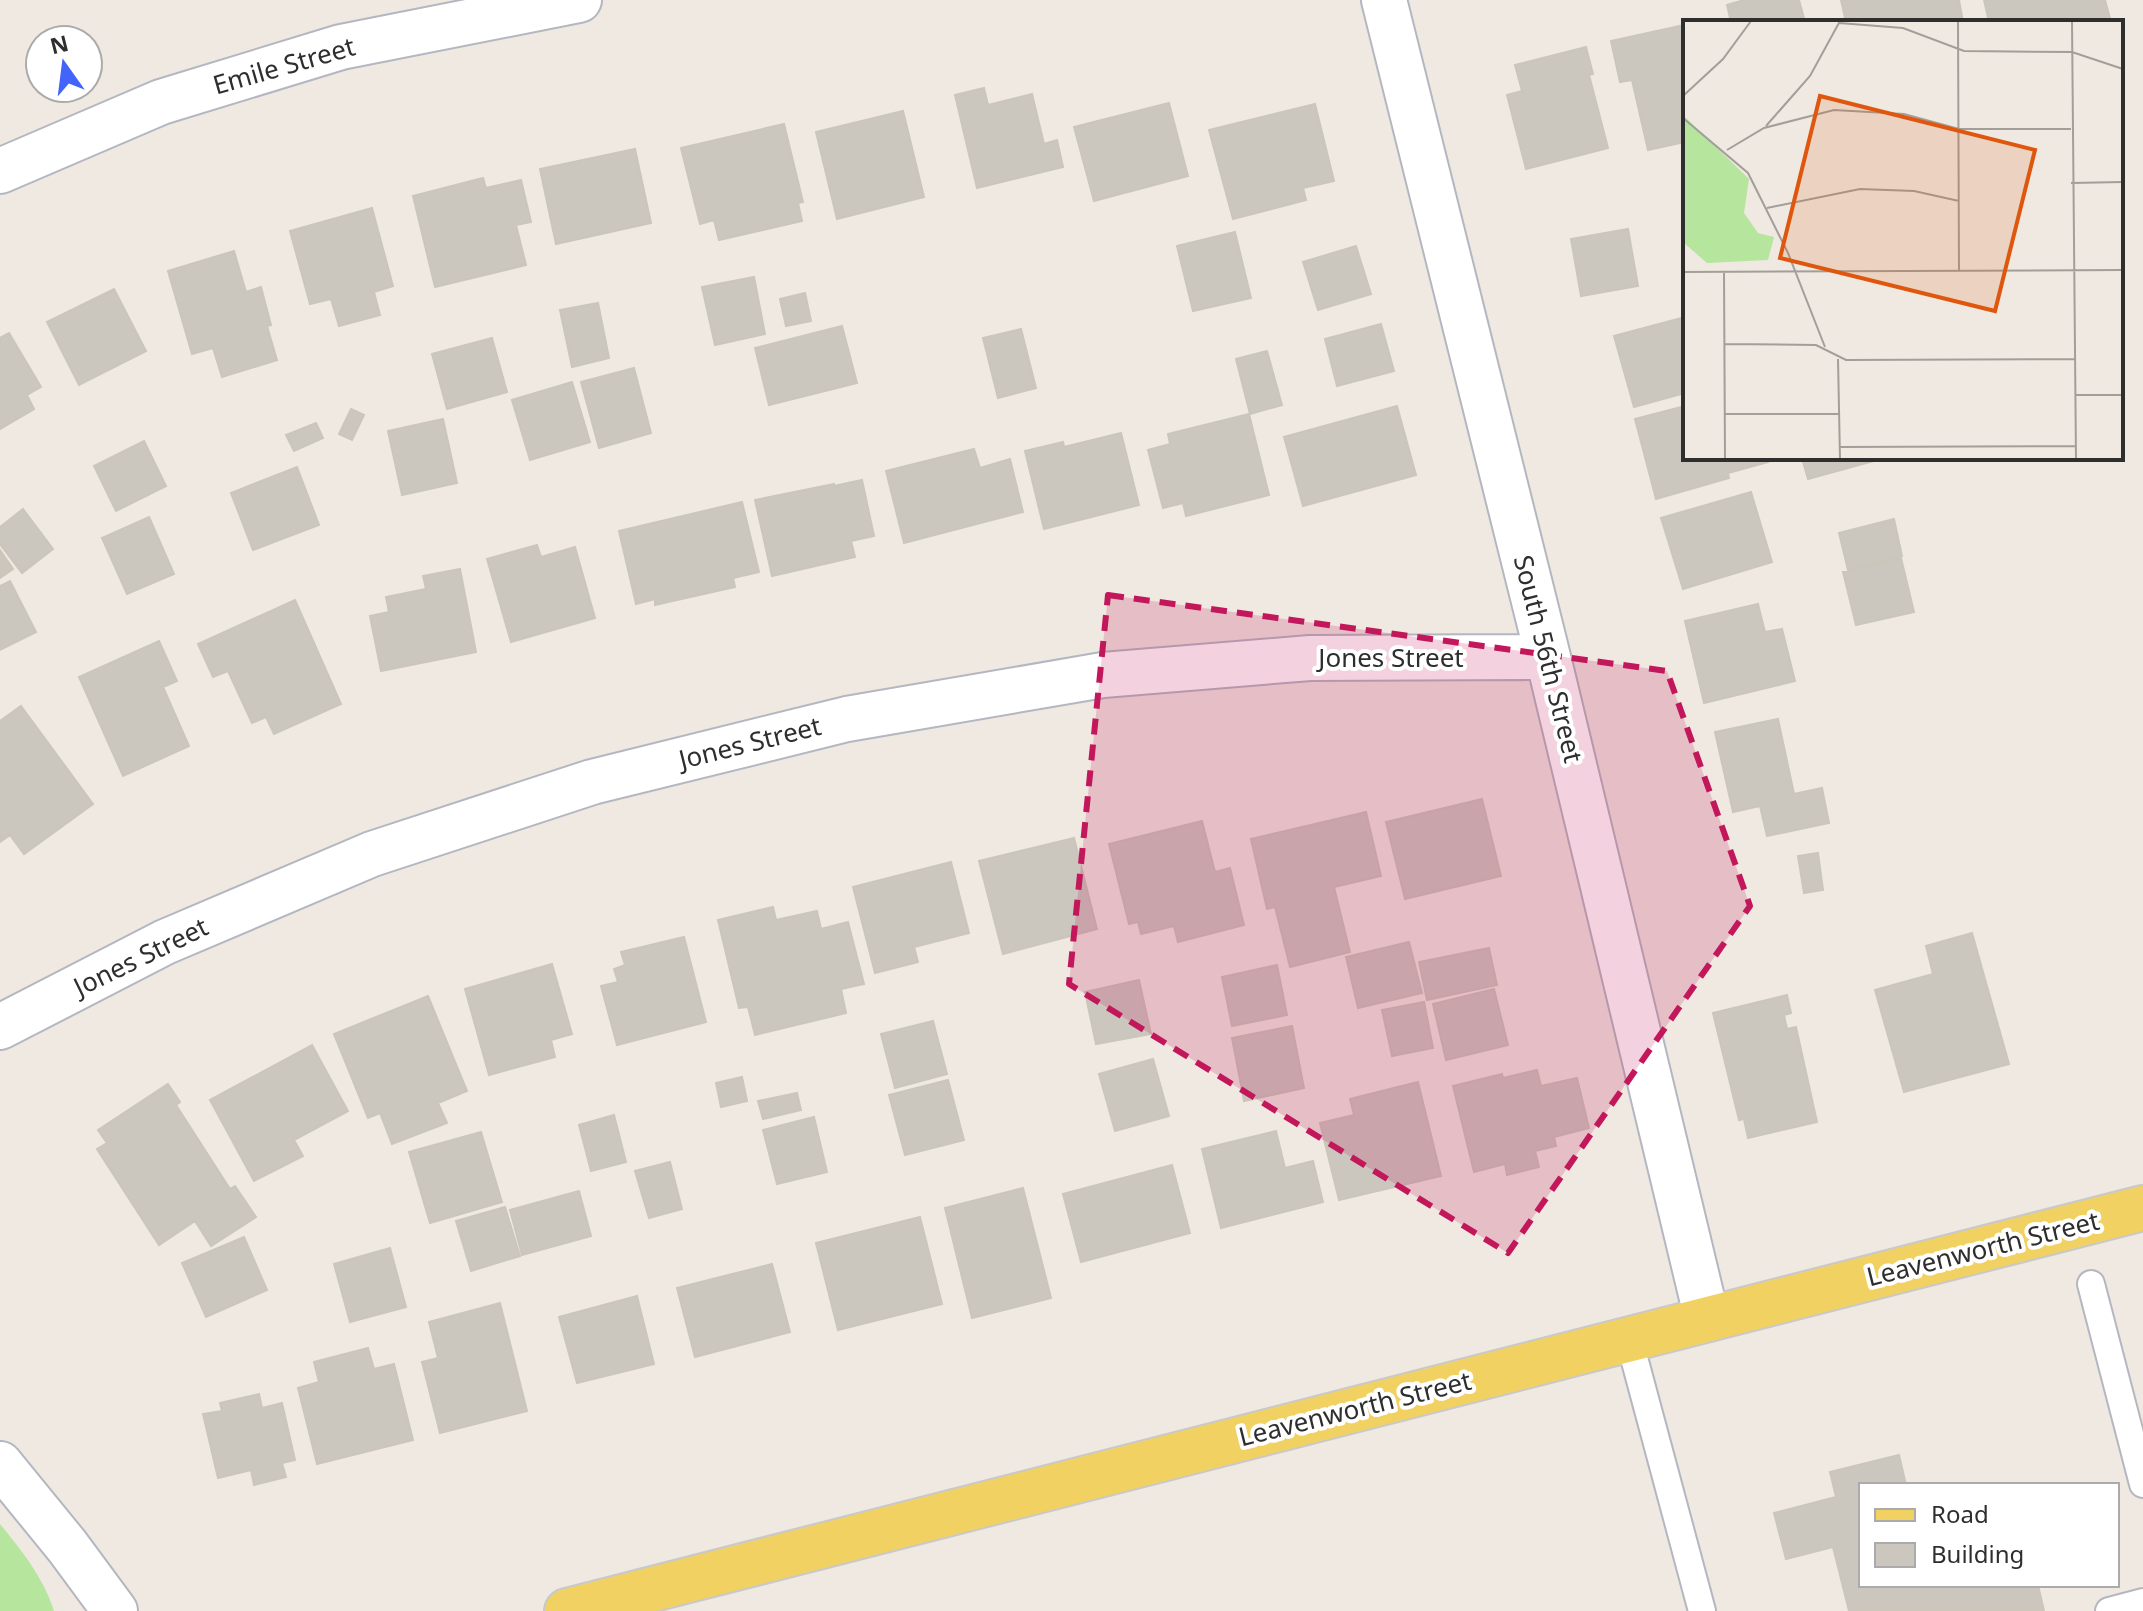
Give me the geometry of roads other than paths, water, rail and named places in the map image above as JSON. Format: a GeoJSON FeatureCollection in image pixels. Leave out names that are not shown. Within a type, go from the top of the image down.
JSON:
{"type":"FeatureCollection","features":[{"type":"Feature","properties":{"kind":"main road","name":"Leavenworth Street"},"geometry":{"type":"LineString","coordinates":[[567,1611],[2143,1208]]}},
{"type":"Feature","properties":{"kind":"street","name":"Emile Street"},"geometry":{"type":"LineString","coordinates":[[0,171],[161,102],[341,47],[579,0]]}},
{"type":"Feature","properties":{"kind":"street","name":"South 56th Street"},"geometry":{"type":"LineString","coordinates":[[1384,0],[1548,657],[1707,1319]]}},
{"type":"Feature","properties":{"kind":"street","name":"Jones Street"},"geometry":{"type":"LineString","coordinates":[[0,1027],[165,942],[372,854],[592,782],[847,719],[1103,675],[1310,658],[1548,657]]}},
{"type":"Feature","properties":{"kind":"street"},"geometry":{"type":"LineString","coordinates":[[0,1464],[115,1611]]}},
{"type":"Feature","properties":{"kind":"lane"},"geometry":{"type":"LineString","coordinates":[[2091,1284],[2143,1484]]}},
{"type":"Feature","properties":{"kind":"lane"},"geometry":{"type":"LineString","coordinates":[[1629,1339],[1702,1611]]}},
{"type":"Feature","properties":{"kind":"lane"},"geometry":{"type":"LineString","coordinates":[[2109,1611],[2143,1602]]}}]}
